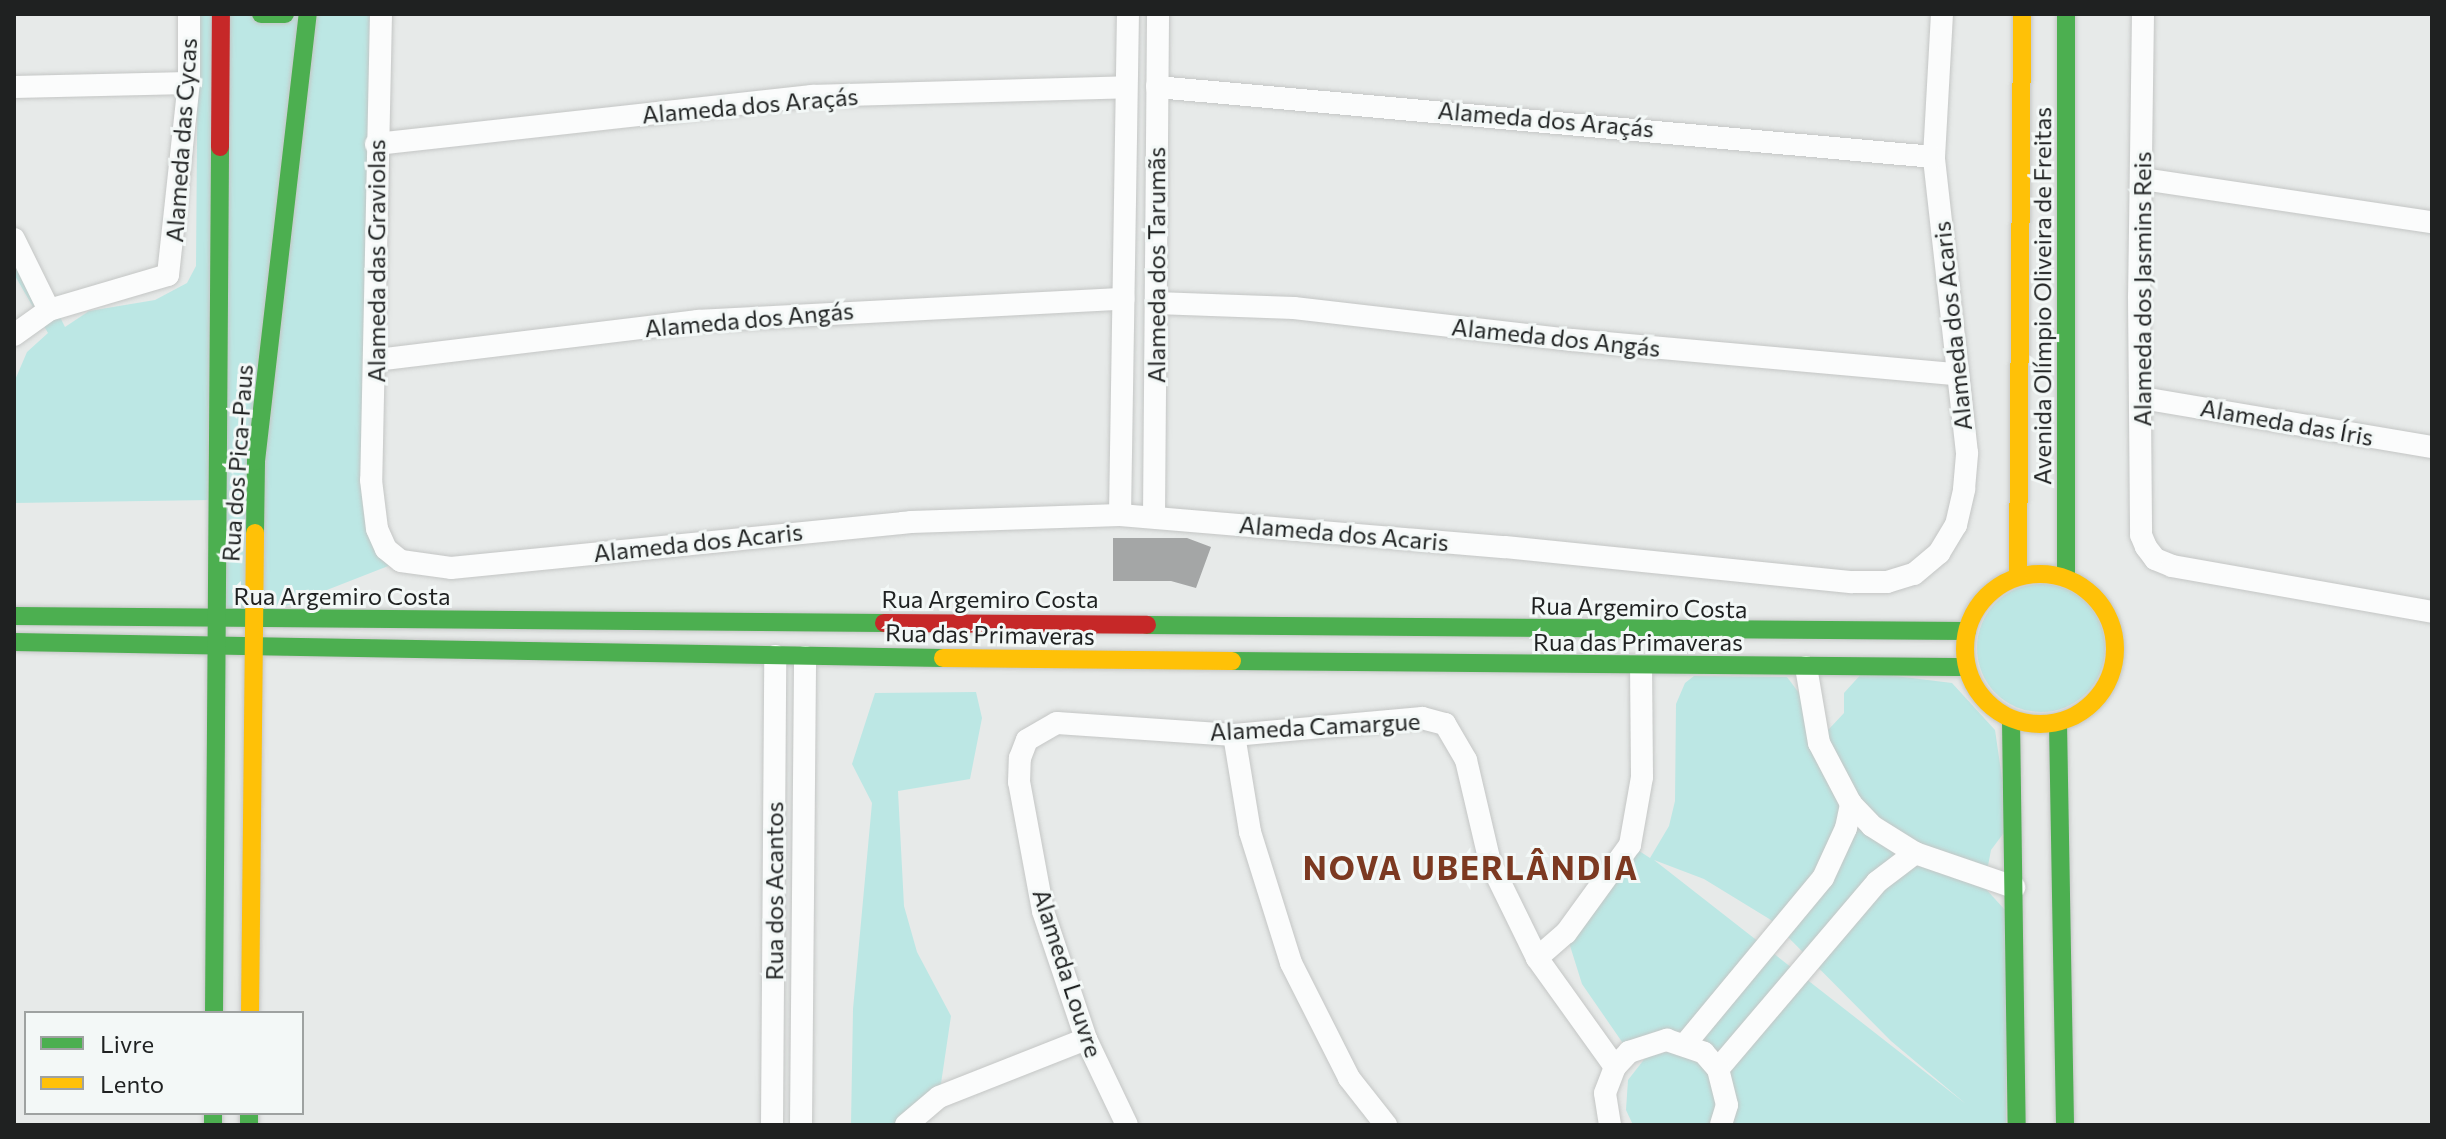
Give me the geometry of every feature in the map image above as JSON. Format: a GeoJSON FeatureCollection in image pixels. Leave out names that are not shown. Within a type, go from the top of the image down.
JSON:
{"type":"FeatureCollection","features":[{"type":"Feature","properties":{"kind":"street","name":"Alameda das Cycas"},"geometry":{"type":"LineString","coordinates":[[49,310],[161,281],[172,265],[189,83],[189,14]]}},
{"type":"Feature","properties":{"kind":"street","name":"Rua dos Pica-Paus"},"geometry":{"type":"LineString","coordinates":[[214,1011],[221,14]]}},
{"type":"Feature","properties":{"kind":"street"},"geometry":{"type":"LineString","coordinates":[[261,14],[285,14]]}},
{"type":"Feature","properties":{"kind":"street","name":"Rua dos Pica-Paus"},"geometry":{"type":"LineString","coordinates":[[250,1011],[256,461],[308,14]]}},
{"type":"Feature","properties":{"kind":"street","name":"Alameda das Graviolas"},"geometry":{"type":"LineString","coordinates":[[373,507],[376,144],[381,14]]}},
{"type":"Feature","properties":{"kind":"street","name":"Alameda dos Tarumãs"},"geometry":{"type":"LineString","coordinates":[[1120,515],[1128,14]]}},
{"type":"Feature","properties":{"kind":"street","name":"Alameda dos Tarumãs"},"geometry":{"type":"LineString","coordinates":[[1154,516],[1158,14]]}},
{"type":"Feature","properties":{"kind":"street","name":"Alameda dos Acaris"},"geometry":{"type":"LineString","coordinates":[[373,507],[386,549],[401,561],[451,568],[911,522],[1120,515],[1887,582],[1914,574],[1939,553],[1956,525],[1967,453],[1934,157],[1942,14]]}},
{"type":"Feature","properties":{"kind":"street","name":"Avenida Olímpio Oliveira de Freitas"},"geometry":{"type":"LineString","coordinates":[[2018,576],[2022,14]]}},
{"type":"Feature","properties":{"kind":"street","name":"Avenida Olímpio Oliveira de Freitas"},"geometry":{"type":"LineString","coordinates":[[2066,14],[2066,577]]}},
{"type":"Feature","properties":{"kind":"street","name":"Alameda dos Jasmins Reis"},"geometry":{"type":"LineString","coordinates":[[2143,14],[2141,535],[2155,559],[2432,612]]}},
{"type":"Feature","properties":{"kind":"street"},"geometry":{"type":"LineString","coordinates":[[14,87],[189,83]]}},
{"type":"Feature","properties":{"kind":"street","name":"Alameda dos Araçás"},"geometry":{"type":"LineString","coordinates":[[376,144],[812,96],[1126,87]]}},
{"type":"Feature","properties":{"kind":"street","name":"Alameda dos Araçás"},"geometry":{"type":"LineString","coordinates":[[1157,87],[1934,157]]}},
{"type":"Feature","properties":{"kind":"street"},"geometry":{"type":"LineString","coordinates":[[2143,179],[2432,222]]}},
{"type":"Feature","properties":{"kind":"street"},"geometry":{"type":"LineString","coordinates":[[1124,198],[1156,198]]}},
{"type":"Feature","properties":{"kind":"street"},"geometry":{"type":"LineString","coordinates":[[14,239],[49,310],[15,330]]}},
{"type":"Feature","properties":{"kind":"street","name":"Alameda dos Angás"},"geometry":{"type":"LineString","coordinates":[[376,360],[698,321],[1123,299]]}},
{"type":"Feature","properties":{"kind":"street","name":"Alameda dos Angás"},"geometry":{"type":"LineString","coordinates":[[1156,303],[1294,308],[1572,340],[1956,374]]}},
{"type":"Feature","properties":{"kind":"street","name":"Alameda das Íris"},"geometry":{"type":"LineString","coordinates":[[2142,398],[2432,447]]}},
{"type":"Feature","properties":{"kind":"street"},"geometry":{"type":"LineString","coordinates":[[2018,576],[2066,577],[2097,598],[2114,632],[2116,650],[2103,692],[2083,712],[2058,723],[2011,720],[1991,707],[1966,667],[1967,631],[1977,607],[1995,588],[2018,576]]}},
{"type":"Feature","properties":{"kind":"street","name":"Rua Argemiro Costa"},"geometry":{"type":"LineString","coordinates":[[14,616],[1361,627],[1722,633],[1967,631]]}},
{"type":"Feature","properties":{"kind":"street"},"geometry":{"type":"LineString","coordinates":[[1359,663],[1361,627]]}},
{"type":"Feature","properties":{"kind":"street"},"geometry":{"type":"LineString","coordinates":[[1713,667],[1715,644],[1722,633]]}},
{"type":"Feature","properties":{"kind":"street","name":"Rua das Primaveras"},"geometry":{"type":"LineString","coordinates":[[14,642],[805,657],[1641,667],[1966,667]]}},
{"type":"Feature","properties":{"kind":"street","name":"Rua dos Acantos"},"geometry":{"type":"LineString","coordinates":[[772,1125],[775,656]]}},
{"type":"Feature","properties":{"kind":"street","name":"Rua dos Acantos"},"geometry":{"type":"LineString","coordinates":[[801,1125],[805,657]]}},
{"type":"Feature","properties":{"kind":"street"},"geometry":{"type":"LineString","coordinates":[[1615,1067],[1537,958],[1566,933],[1630,845],[1642,777],[1641,667]]}},
{"type":"Feature","properties":{"kind":"street"},"geometry":{"type":"LineString","coordinates":[[1806,667],[1819,743],[1851,804],[1872,826],[1915,853],[2014,887]]}},
{"type":"Feature","properties":{"kind":"street","name":"Alameda Camargue"},"geometry":{"type":"LineString","coordinates":[[1041,728],[1075,722],[1234,735],[1422,718],[1445,724],[1466,760],[1490,862],[1537,958]]}},
{"type":"Feature","properties":{"kind":"street"},"geometry":{"type":"LineString","coordinates":[[2011,720],[2017,1125]]}},
{"type":"Feature","properties":{"kind":"street"},"geometry":{"type":"LineString","coordinates":[[2058,723],[2065,1125]]}},
{"type":"Feature","properties":{"kind":"street","name":"Alameda Louvre"},"geometry":{"type":"LineString","coordinates":[[1041,728],[1027,740],[1020,758],[1019,782],[1043,911],[1086,1039],[1127,1125]]}},
{"type":"Feature","properties":{"kind":"street"},"geometry":{"type":"LineString","coordinates":[[1234,735],[1250,832],[1291,963],[1349,1078],[1386,1125]]}},
{"type":"Feature","properties":{"kind":"street"},"geometry":{"type":"LineString","coordinates":[[1686,1043],[1783,932],[1823,878],[1846,828],[1851,804]]}},
{"type":"Feature","properties":{"kind":"street"},"geometry":{"type":"LineString","coordinates":[[1718,1069],[1877,882],[1915,853]]}},
{"type":"Feature","properties":{"kind":"street"},"geometry":{"type":"LineString","coordinates":[[1783,932],[1812,956]]}},
{"type":"Feature","properties":{"kind":"street"},"geometry":{"type":"LineString","coordinates":[[906,1125],[939,1097],[1086,1039]]}},
{"type":"Feature","properties":{"kind":"street"},"geometry":{"type":"LineString","coordinates":[[1610,1125],[1605,1093],[1615,1067],[1647,1043],[1686,1043],[1718,1069],[1727,1105],[1721,1125]]}},
{"type":"Feature","properties":{"kind":"shaded area"},"geometry":{"type":"Polygon","coordinates":[[[198,14],[217,14],[210,500],[14,503],[15,380],[27,352],[48,333],[14,274],[14,225],[65,327],[89,311],[155,300],[187,283],[196,266],[198,14]]]}},
{"type":"Feature","properties":{"kind":"shaded area"},"geometry":{"type":"Polygon","coordinates":[[[221,14],[381,14],[373,507],[401,561],[253,619],[216,619],[221,14]]]}},
{"type":"Feature","properties":{"kind":"shaded area"},"geometry":{"type":"Polygon","coordinates":[[[2041,584],[2066,589],[2086,603],[2100,623],[2105,648],[2100,673],[2086,693],[2066,707],[2041,712],[2016,707],[1996,693],[1982,673],[1977,648],[1982,623],[1996,603],[2016,589],[2041,584]]]}},
{"type":"Feature","properties":{"kind":"shaded area"},"geometry":{"type":"Polygon","coordinates":[[[1863,672],[1952,683],[1995,730],[2009,826],[1991,850],[1984,887],[2006,911],[2006,1125],[1721,1125],[1725,1086],[1686,1043],[1629,1052],[1582,984],[1566,933],[1630,845],[1650,858],[1669,826],[1675,801],[1676,704],[1685,683],[1694,676],[1787,677],[1799,693],[1815,744],[1844,713],[1844,693],[1863,672]],[[1654,860],[1966,1104],[1891,1041],[1771,920],[1704,879],[1654,860]]]}},
{"type":"Feature","properties":{"kind":"shaded area"},"geometry":{"type":"Polygon","coordinates":[[[976,692],[982,718],[970,779],[898,791],[904,906],[917,952],[951,1016],[939,1097],[906,1125],[851,1125],[853,1009],[872,803],[852,764],[875,693],[976,692]]]}},
{"type":"Feature","properties":{"kind":"shaded area"},"geometry":{"type":"Polygon","coordinates":[[[1675,1050],[1702,1061],[1720,1100],[1711,1125],[1633,1125],[1626,1110],[1628,1080],[1646,1057],[1675,1050]]]}},
{"type":"Feature","properties":{"kind":"building"},"geometry":{"type":"Polygon","coordinates":[[[1113,538],[1187,538],[1211,547],[1196,588],[1171,581],[1113,581],[1113,538]]]}},
{"type":"Feature","properties":{"kind":"traffic: fast"},"geometry":{"type":"LineString","coordinates":[[261,14],[285,14]]}},
{"type":"Feature","properties":{"kind":"traffic: fast"},"geometry":{"type":"LineString","coordinates":[[255,533],[256,461],[308,14]]}},
{"type":"Feature","properties":{"kind":"traffic: fast"},"geometry":{"type":"LineString","coordinates":[[2066,14],[2066,577]]}},
{"type":"Feature","properties":{"kind":"traffic: fast"},"geometry":{"type":"LineString","coordinates":[[214,1011],[220,147]]}},
{"type":"Feature","properties":{"kind":"traffic: fast"},"geometry":{"type":"LineString","coordinates":[[14,616],[884,623]]}},
{"type":"Feature","properties":{"kind":"traffic: fast"},"geometry":{"type":"LineString","coordinates":[[1147,625],[1967,631]]}},
{"type":"Feature","properties":{"kind":"traffic: fast"},"geometry":{"type":"LineString","coordinates":[[14,642],[943,658]]}},
{"type":"Feature","properties":{"kind":"traffic: fast"},"geometry":{"type":"LineString","coordinates":[[1232,661],[1966,667]]}},
{"type":"Feature","properties":{"kind":"traffic: fast"},"geometry":{"type":"LineString","coordinates":[[2011,720],[2017,1125]]}},
{"type":"Feature","properties":{"kind":"traffic: fast"},"geometry":{"type":"LineString","coordinates":[[2058,723],[2065,1125]]}},
{"type":"Feature","properties":{"kind":"traffic: fast"},"geometry":{"type":"LineString","coordinates":[[213,1115],[213,1125]]}},
{"type":"Feature","properties":{"kind":"traffic: fast"},"geometry":{"type":"LineString","coordinates":[[249,1115],[249,1125]]}},
{"type":"Feature","properties":{"kind":"traffic: slow"},"geometry":{"type":"LineString","coordinates":[[2018,576],[2022,14]]}},
{"type":"Feature","properties":{"kind":"traffic: slow"},"geometry":{"type":"LineString","coordinates":[[250,1011],[255,533]]}},
{"type":"Feature","properties":{"kind":"traffic: slow"},"geometry":{"type":"LineString","coordinates":[[2040,574],[2069,579],[2093,596],[2110,620],[2115,649],[2110,678],[2093,702],[2069,719],[2040,724],[2011,719],[1987,702],[1970,678],[1965,649],[1970,620],[1987,596],[2011,579],[2040,574]]}},
{"type":"Feature","properties":{"kind":"traffic: slow"},"geometry":{"type":"LineString","coordinates":[[943,658],[1232,661]]}},
{"type":"Feature","properties":{"kind":"traffic: jam"},"geometry":{"type":"LineString","coordinates":[[220,147],[221,14]]}},
{"type":"Feature","properties":{"kind":"traffic: jam"},"geometry":{"type":"LineString","coordinates":[[884,623],[1147,625]]}},
{"type":"Feature","properties":{"kind":"district","name":"NOVA UBERLÂNDIA"},"geometry":{"type":"Point","coordinates":[1471,867]}}]}
